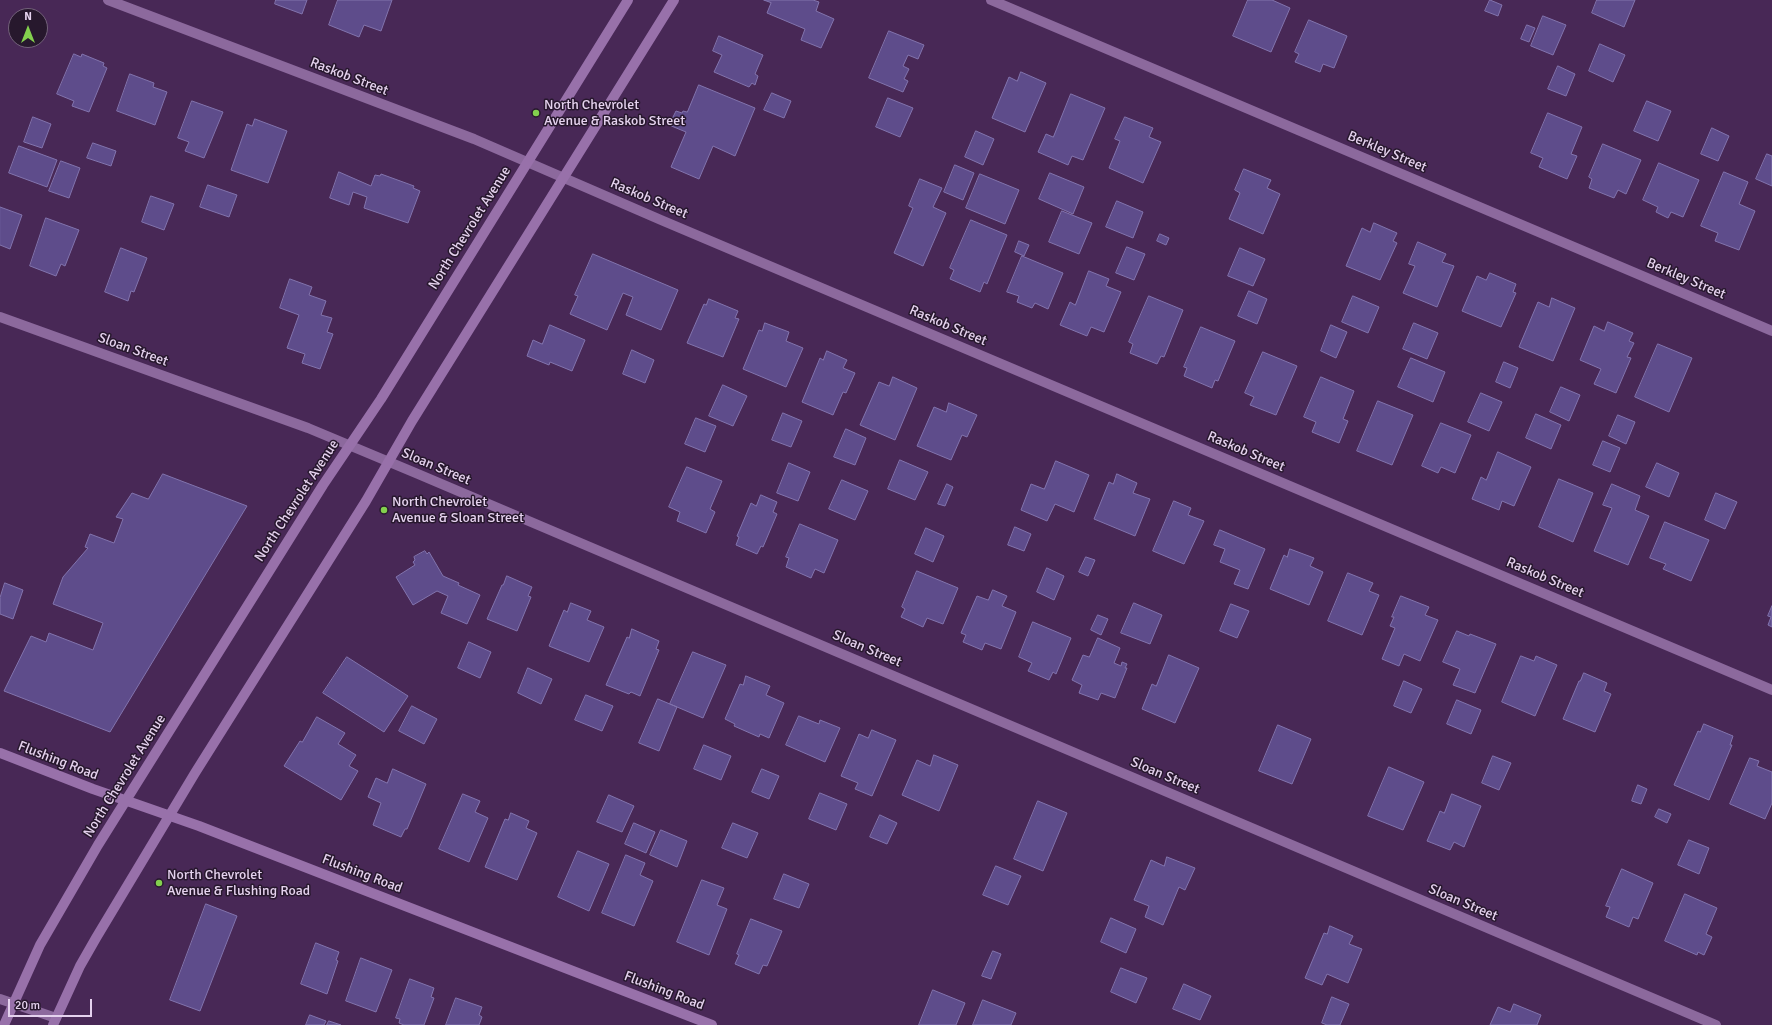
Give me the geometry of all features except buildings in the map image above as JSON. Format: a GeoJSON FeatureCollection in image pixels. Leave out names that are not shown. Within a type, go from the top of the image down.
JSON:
{"type":"FeatureCollection","features":[{"type":"Feature","properties":{"kind":"street","name":"Raskob Street"},"geometry":{"type":"LineString","coordinates":[[108,0],[474,139],[1772,690]]}},
{"type":"Feature","properties":{"kind":"street","name":"North Chevrolet Avenue"},"geometry":{"type":"LineString","coordinates":[[4,1025],[37,951],[62,906],[126,801],[349,446],[381,399],[628,0]]}},
{"type":"Feature","properties":{"kind":"street"},"geometry":{"type":"LineString","coordinates":[[0,1000],[13,1003],[55,1021],[80,966],[169,816],[366,501],[412,421],[674,0]]}},
{"type":"Feature","properties":{"kind":"street","name":"Berkley Street"},"geometry":{"type":"LineString","coordinates":[[991,0],[1772,331]]}},
{"type":"Feature","properties":{"kind":"street","name":"Sloan Street"},"geometry":{"type":"LineString","coordinates":[[0,317],[308,428],[1716,1025]]}},
{"type":"Feature","properties":{"kind":"street","name":"Flushing Road"},"geometry":{"type":"LineString","coordinates":[[0,754],[169,816],[712,1025]]}},
{"type":"Feature","properties":{"kind":"place","name":"North Chevrolet Avenue & Raskob Street"},"geometry":{"type":"Point","coordinates":[536,113]}},
{"type":"Feature","properties":{"kind":"place","name":"North Chevrolet Avenue & Sloan Street"},"geometry":{"type":"Point","coordinates":[384,510]}},
{"type":"Feature","properties":{"kind":"place","name":"North Chevrolet Avenue & Flushing Road"},"geometry":{"type":"Point","coordinates":[159,883]}}]}
